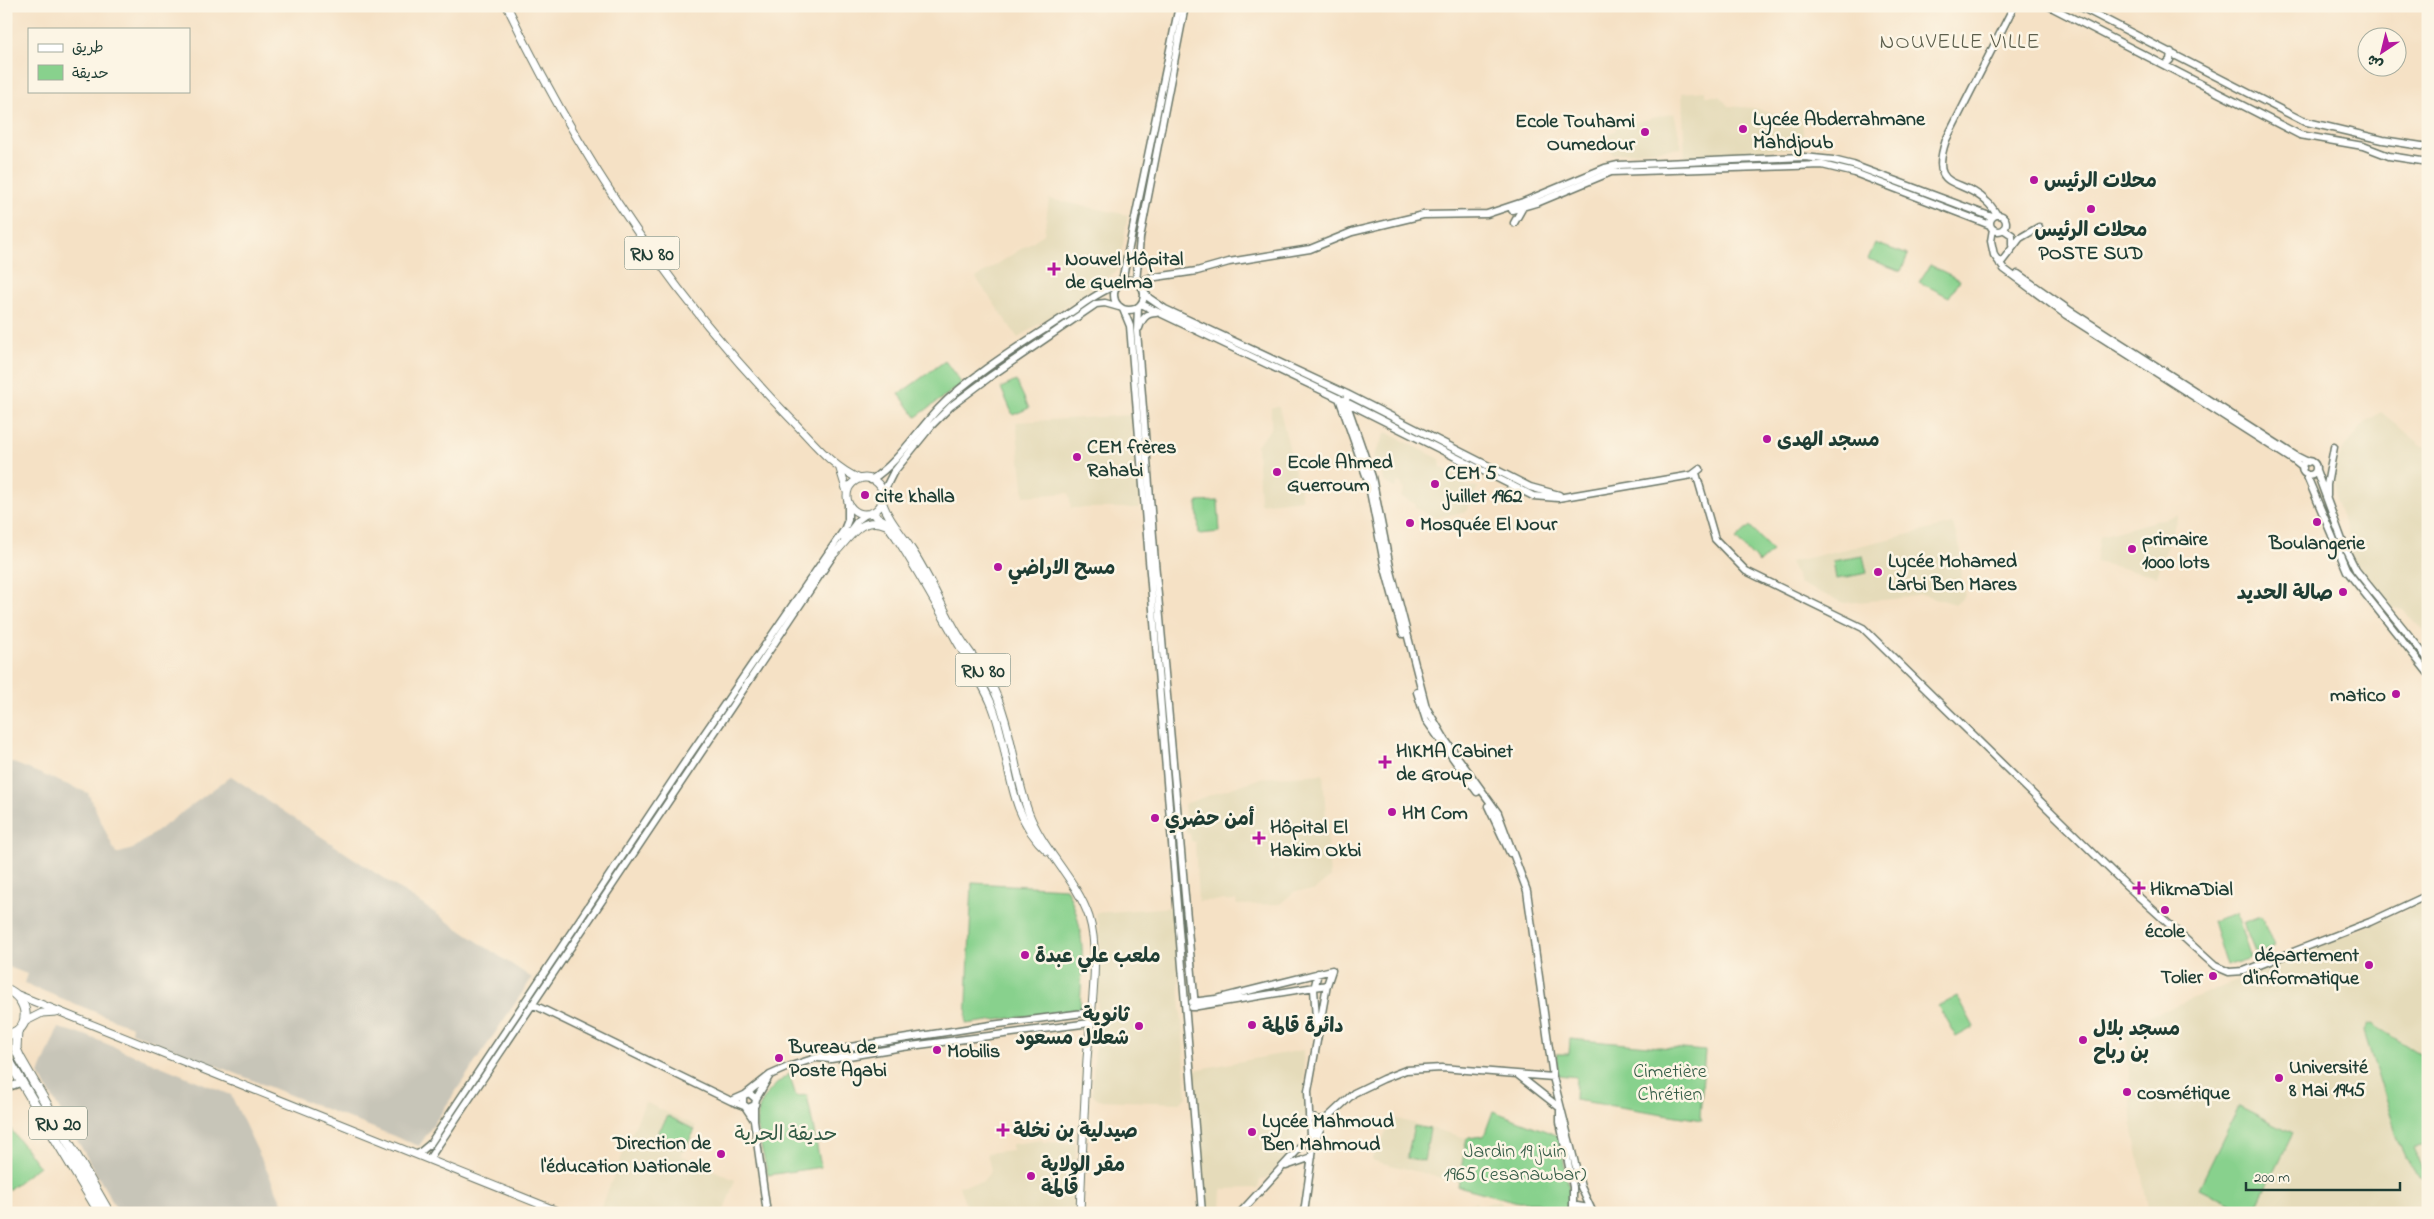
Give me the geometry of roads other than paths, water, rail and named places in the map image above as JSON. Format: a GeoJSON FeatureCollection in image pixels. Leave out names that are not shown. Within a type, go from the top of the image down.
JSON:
{"type":"FeatureCollection","features":[{"type":"Feature","properties":{"kind":"highway"},"geometry":{"type":"LineString","coordinates":[[6,1035],[17,1031],[24,1022],[25,1008],[10,992]]}},
{"type":"Feature","properties":{"kind":"highway","name":"RN 20"},"geometry":{"type":"LineString","coordinates":[[17,1031],[16,1049],[20,1058],[110,1213]]}},
{"type":"Feature","properties":{"kind":"highway","name":"RN 20"},"geometry":{"type":"LineString","coordinates":[[6,1056],[24,1082],[100,1213]]}},
{"type":"Feature","properties":{"kind":"main road","name":"RN 80"},"geometry":{"type":"LineString","coordinates":[[507,6],[568,124],[626,218],[662,266],[748,371],[839,468],[860,479]]}},
{"type":"Feature","properties":{"kind":"main road","name":"RN 80"},"geometry":{"type":"LineString","coordinates":[[839,468],[847,492]]}},
{"type":"Feature","properties":{"kind":"main road"},"geometry":{"type":"LineString","coordinates":[[860,479],[871,480],[876,482],[883,493],[882,501],[876,510],[869,514],[856,512],[848,503],[847,492],[860,479]]}},
{"type":"Feature","properties":{"kind":"main road","name":"RN 80"},"geometry":{"type":"LineString","coordinates":[[882,501],[889,516],[939,596],[955,630],[969,648],[995,692],[1007,726],[1028,811],[1050,854],[1074,887],[1089,918],[1094,955],[1080,1213]]}},
{"type":"Feature","properties":{"kind":"main road","name":"RN 80"},"geometry":{"type":"LineString","coordinates":[[869,514],[890,528],[987,694],[999,728],[1017,805],[1037,842],[1050,854]]}},
{"type":"Feature","properties":{"kind":"main road"},"geometry":{"type":"LineString","coordinates":[[833,555],[863,524],[873,522],[890,528]]}},
{"type":"Feature","properties":{"kind":"main road"},"geometry":{"type":"LineString","coordinates":[[10,992],[562,1213]]}},
{"type":"Feature","properties":{"kind":"main road"},"geometry":{"type":"LineString","coordinates":[[24,1022],[42,1013],[61,1012]]}},
{"type":"Feature","properties":{"kind":"street"},"geometry":{"type":"LineString","coordinates":[[1179,6],[1120,283],[1114,296],[1130,326],[1202,1213]]}},
{"type":"Feature","properties":{"kind":"street"},"geometry":{"type":"LineString","coordinates":[[1185,6],[1140,238],[1137,282],[1149,298],[1165,309],[1347,394],[1530,487],[1565,496]]}},
{"type":"Feature","properties":{"kind":"street"},"geometry":{"type":"LineString","coordinates":[[2014,6],[1946,140],[1940,158],[1940,166],[1945,176],[1953,183],[1987,201],[1994,216],[1991,227],[1994,255],[2004,269],[2066,314],[2293,460],[2304,471],[2348,571],[2428,673]]}},
{"type":"Feature","properties":{"kind":"street"},"geometry":{"type":"LineString","coordinates":[[2049,6],[2300,135],[2363,146],[2389,156],[2428,162]]}},
{"type":"Feature","properties":{"kind":"street"},"geometry":{"type":"LineString","coordinates":[[2079,6],[2303,121],[2374,138],[2428,147]]}},
{"type":"Feature","properties":{"kind":"street"},"geometry":{"type":"LineString","coordinates":[[2155,60],[2164,48]]}},
{"type":"Feature","properties":{"kind":"street"},"geometry":{"type":"LineString","coordinates":[[2165,65],[2170,60],[2171,52]]}},
{"type":"Feature","properties":{"kind":"street"},"geometry":{"type":"LineString","coordinates":[[871,480],[887,468],[940,407],[968,383],[1104,290],[1127,280],[1137,282],[1150,278],[1197,271],[1229,262],[1310,249],[1352,232],[1423,215],[1487,214],[1523,202],[1605,168],[1618,165],[1798,158],[1833,160],[1853,165],[2005,219],[2006,224],[2003,229]]}},
{"type":"Feature","properties":{"kind":"street"},"geometry":{"type":"LineString","coordinates":[[1512,210],[1611,172],[1822,165],[1855,173],[1991,227],[2003,229],[2012,235],[2011,249]]}},
{"type":"Feature","properties":{"kind":"street"},"geometry":{"type":"LineString","coordinates":[[1514,223],[1524,207]]}},
{"type":"Feature","properties":{"kind":"street"},"geometry":{"type":"LineString","coordinates":[[2000,264],[2022,236],[2039,227]]}},
{"type":"Feature","properties":{"kind":"street"},"geometry":{"type":"LineString","coordinates":[[2000,264],[2296,456],[2314,464],[2345,548],[2361,577],[2428,659]]}},
{"type":"Feature","properties":{"kind":"street"},"geometry":{"type":"LineString","coordinates":[[1144,291],[1139,306],[1137,331],[1156,570],[1195,1005]]}},
{"type":"Feature","properties":{"kind":"street"},"geometry":{"type":"LineString","coordinates":[[883,493],[892,473],[932,425],[966,394],[1090,307],[1105,303],[1130,310],[1139,306],[1161,313],[1338,398],[1524,493],[1542,498],[1565,496],[1698,471],[1715,539],[1746,571],[1862,628],[2126,886],[2215,966],[2229,972],[2244,971],[2370,922],[2428,895]]}},
{"type":"Feature","properties":{"kind":"street"},"geometry":{"type":"LineString","coordinates":[[1137,331],[1149,314],[1161,313]]}},
{"type":"Feature","properties":{"kind":"street"},"geometry":{"type":"LineString","coordinates":[[1338,398],[1347,394]]}},
{"type":"Feature","properties":{"kind":"street"},"geometry":{"type":"LineString","coordinates":[[1347,394],[1346,402],[1377,498],[1390,567],[1426,707],[1446,741],[1498,813],[1527,891],[1553,1077],[1581,1187],[1591,1210]]}},
{"type":"Feature","properties":{"kind":"street"},"geometry":{"type":"LineString","coordinates":[[1338,398],[1371,493],[1386,568],[1424,714],[1494,815],[1527,891]]}},
{"type":"Feature","properties":{"kind":"street"},"geometry":{"type":"LineString","coordinates":[[2327,502],[2327,485],[2334,447]]}},
{"type":"Feature","properties":{"kind":"street"},"geometry":{"type":"LineString","coordinates":[[2304,471],[2308,462]]}},
{"type":"Feature","properties":{"kind":"street"},"geometry":{"type":"LineString","coordinates":[[2304,471],[2313,474],[2316,470]]}},
{"type":"Feature","properties":{"kind":"street"},"geometry":{"type":"LineString","coordinates":[[418,1154],[430,1144],[682,767],[844,530],[849,515],[848,503]]}},
{"type":"Feature","properties":{"kind":"street"},"geometry":{"type":"LineString","coordinates":[[429,1159],[833,555],[858,520],[869,514]]}},
{"type":"Feature","properties":{"kind":"street"},"geometry":{"type":"LineString","coordinates":[[1195,1005],[1318,972],[1332,970],[1327,985],[1318,1044],[1308,1091],[1310,1136],[1313,1148]]}},
{"type":"Feature","properties":{"kind":"street"},"geometry":{"type":"LineString","coordinates":[[1318,972],[1314,989],[1318,1044]]}},
{"type":"Feature","properties":{"kind":"street"},"geometry":{"type":"LineString","coordinates":[[1186,1006],[1314,989],[1327,985]]}},
{"type":"Feature","properties":{"kind":"street"},"geometry":{"type":"LineString","coordinates":[[532,1004],[745,1107],[754,1106]]}},
{"type":"Feature","properties":{"kind":"street"},"geometry":{"type":"LineString","coordinates":[[732,1101],[744,1096],[770,1076],[788,1067],[850,1047],[1090,1012]]}},
{"type":"Feature","properties":{"kind":"street"},"geometry":{"type":"LineString","coordinates":[[816,1058],[831,1059],[903,1047],[1090,1023]]}},
{"type":"Feature","properties":{"kind":"street"},"geometry":{"type":"LineString","coordinates":[[1240,1213],[1285,1166],[1310,1136],[1354,1093],[1406,1070],[1459,1068],[1553,1077]]}},
{"type":"Feature","properties":{"kind":"street"},"geometry":{"type":"LineString","coordinates":[[1517,1074],[1560,1108]]}},
{"type":"Feature","properties":{"kind":"street"},"geometry":{"type":"LineString","coordinates":[[767,1213],[754,1120],[754,1106],[756,1099],[770,1076]]}},
{"type":"Feature","properties":{"kind":"street"},"geometry":{"type":"LineString","coordinates":[[6,1088],[24,1082]]}},
{"type":"Feature","properties":{"kind":"street"},"geometry":{"type":"LineString","coordinates":[[744,1096],[753,1095],[756,1099]]}},
{"type":"Feature","properties":{"kind":"street"},"geometry":{"type":"LineString","coordinates":[[744,1096],[745,1107],[754,1120]]}},
{"type":"Feature","properties":{"kind":"street"},"geometry":{"type":"LineString","coordinates":[[1560,1108],[1560,1122],[1573,1187],[1572,1212]]}},
{"type":"Feature","properties":{"kind":"street"},"geometry":{"type":"LineString","coordinates":[[1309,1116],[1318,1120],[1326,1120]]}},
{"type":"Feature","properties":{"kind":"street"},"geometry":{"type":"LineString","coordinates":[[1304,1213],[1313,1148],[1317,1133],[1326,1120]]}},
{"type":"Feature","properties":{"kind":"street"},"geometry":{"type":"LineString","coordinates":[[1296,1151],[1309,1172]]}},
{"type":"Feature","properties":{"kind":"street"},"geometry":{"type":"LineString","coordinates":[[1285,1166],[1312,1157]]}},
{"type":"Feature","properties":{"kind":"street"},"geometry":{"type":"LineString","coordinates":[[1572,1212],[1581,1205],[1591,1210]]}},
{"type":"Feature","properties":{"kind":"place","name":"Lycée Abderrahmane Mahdjoub"},"geometry":{"type":"Point","coordinates":[1743,129]}},
{"type":"Feature","properties":{"kind":"place","name":"Ecole Touhami Oumedour"},"geometry":{"type":"Point","coordinates":[1645,132]}},
{"type":"Feature","properties":{"kind":"place","name":"محلات الرئيس"},"geometry":{"type":"Point","coordinates":[2034,180]}},
{"type":"Feature","properties":{"kind":"place","name":"محلات الرئيس POSTE SUD"},"geometry":{"type":"Point","coordinates":[2091,209]}},
{"type":"Feature","properties":{"kind":"place","name":"Nouvel Hôpital de Guelma"},"geometry":{"type":"Point","coordinates":[1054,269]}},
{"type":"Feature","properties":{"kind":"place","name":"مسجد الهدى"},"geometry":{"type":"Point","coordinates":[1767,439]}},
{"type":"Feature","properties":{"kind":"place","name":"CEM frères Rahabi"},"geometry":{"type":"Point","coordinates":[1077,457]}},
{"type":"Feature","properties":{"kind":"place","name":"Ecole Ahmed Guerroum"},"geometry":{"type":"Point","coordinates":[1277,472]}},
{"type":"Feature","properties":{"kind":"place","name":"CEM 5 juillet 1962"},"geometry":{"type":"Point","coordinates":[1435,484]}},
{"type":"Feature","properties":{"kind":"place","name":"cite khalla"},"geometry":{"type":"Point","coordinates":[865,495]}},
{"type":"Feature","properties":{"kind":"place","name":"Boulangerie"},"geometry":{"type":"Point","coordinates":[2317,522]}},
{"type":"Feature","properties":{"kind":"place","name":"Mosquée El Nour"},"geometry":{"type":"Point","coordinates":[1410,523]}},
{"type":"Feature","properties":{"kind":"place","name":"primaire 1000 lots"},"geometry":{"type":"Point","coordinates":[2132,549]}},
{"type":"Feature","properties":{"kind":"place","name":"مسح الاراضي"},"geometry":{"type":"Point","coordinates":[998,567]}},
{"type":"Feature","properties":{"kind":"place","name":"Lycée Mohamed Larbi Ben Mares"},"geometry":{"type":"Point","coordinates":[1878,572]}},
{"type":"Feature","properties":{"kind":"place","name":"صالة الحديد"},"geometry":{"type":"Point","coordinates":[2343,592]}},
{"type":"Feature","properties":{"kind":"place","name":"matico"},"geometry":{"type":"Point","coordinates":[2396,694]}},
{"type":"Feature","properties":{"kind":"place","name":"HIKMA Cabinet de Group"},"geometry":{"type":"Point","coordinates":[1385,762]}},
{"type":"Feature","properties":{"kind":"place","name":"HM Com"},"geometry":{"type":"Point","coordinates":[1392,812]}},
{"type":"Feature","properties":{"kind":"place","name":"أمن حضري"},"geometry":{"type":"Point","coordinates":[1155,818]}},
{"type":"Feature","properties":{"kind":"place","name":"Hôpital El Hakim Okbi"},"geometry":{"type":"Point","coordinates":[1259,838]}},
{"type":"Feature","properties":{"kind":"place","name":"HikmaDial"},"geometry":{"type":"Point","coordinates":[2139,888]}},
{"type":"Feature","properties":{"kind":"place","name":"école"},"geometry":{"type":"Point","coordinates":[2165,910]}},
{"type":"Feature","properties":{"kind":"place","name":"ملعب علي عبدة"},"geometry":{"type":"Point","coordinates":[1025,955]}},
{"type":"Feature","properties":{"kind":"place","name":"département d'informatique"},"geometry":{"type":"Point","coordinates":[2369,965]}},
{"type":"Feature","properties":{"kind":"place","name":"Tolier"},"geometry":{"type":"Point","coordinates":[2213,976]}},
{"type":"Feature","properties":{"kind":"place","name":"دائرة قالمة"},"geometry":{"type":"Point","coordinates":[1252,1025]}},
{"type":"Feature","properties":{"kind":"place","name":"ثانوية شعلال مسعود"},"geometry":{"type":"Point","coordinates":[1139,1026]}},
{"type":"Feature","properties":{"kind":"place","name":"مسجد بلال بن رباح"},"geometry":{"type":"Point","coordinates":[2083,1040]}},
{"type":"Feature","properties":{"kind":"place","name":"Mobilis"},"geometry":{"type":"Point","coordinates":[937,1050]}},
{"type":"Feature","properties":{"kind":"place","name":"Bureau de Poste Agabi"},"geometry":{"type":"Point","coordinates":[779,1058]}},
{"type":"Feature","properties":{"kind":"place","name":"Université 8 Mai 1945"},"geometry":{"type":"Point","coordinates":[2279,1078]}},
{"type":"Feature","properties":{"kind":"place","name":"cosmétique"},"geometry":{"type":"Point","coordinates":[2127,1092]}},
{"type":"Feature","properties":{"kind":"place","name":"صيدلية بن نخلة"},"geometry":{"type":"Point","coordinates":[1003,1130]}},
{"type":"Feature","properties":{"kind":"place","name":"Lycée Mahmoud Ben Mahmoud"},"geometry":{"type":"Point","coordinates":[1252,1132]}},
{"type":"Feature","properties":{"kind":"place","name":"Direction de l'éducation Nationale"},"geometry":{"type":"Point","coordinates":[721,1154]}},
{"type":"Feature","properties":{"kind":"place","name":"مقر الولاية قالمة"},"geometry":{"type":"Point","coordinates":[1031,1176]}},
{"type":"Feature","properties":{"kind":"district","name":"NOUVELLE VILLE"},"geometry":{"type":"Point","coordinates":[1960,40]}},
{"type":"Feature","properties":{"kind":"park label","name":"Cimetière Chrétien"},"geometry":{"type":"Point","coordinates":[1670,1082]}},
{"type":"Feature","properties":{"kind":"park label","name":"حديقة الحرية"},"geometry":{"type":"Point","coordinates":[786,1133]}},
{"type":"Feature","properties":{"kind":"park label","name":"Jardin 19 juin 1965 (esanawbar)"},"geometry":{"type":"Point","coordinates":[1515,1162]}}]}
